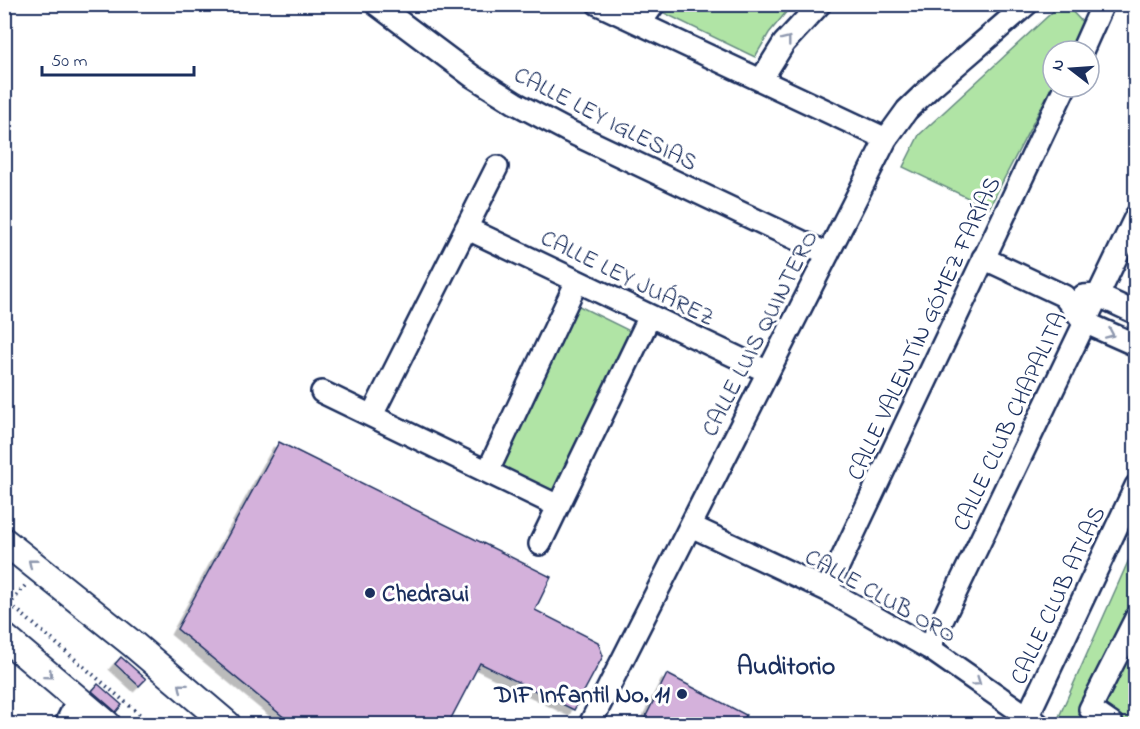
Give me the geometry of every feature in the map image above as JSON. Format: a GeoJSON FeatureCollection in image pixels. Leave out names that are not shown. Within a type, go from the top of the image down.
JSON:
{"type":"FeatureCollection","features":[{"type":"Feature","properties":{"kind":"main road"},"geometry":{"type":"LineString","coordinates":[[4,541],[134,645],[227,724]]}},
{"type":"Feature","properties":{"kind":"main road"},"geometry":{"type":"LineString","coordinates":[[4,637],[107,724]]}},
{"type":"Feature","properties":{"kind":"street","name":"CALLE LEY IGLESIAS"},"geometry":{"type":"LineString","coordinates":[[376,4],[472,76],[515,103],[568,131],[828,254]]}},
{"type":"Feature","properties":{"kind":"street"},"geometry":{"type":"LineString","coordinates":[[598,4],[886,139]]}},
{"type":"Feature","properties":{"kind":"street"},"geometry":{"type":"LineString","coordinates":[[640,23],[654,4]]}},
{"type":"Feature","properties":{"kind":"street"},"geometry":{"type":"LineString","coordinates":[[761,80],[784,43],[820,4]]}},
{"type":"Feature","properties":{"kind":"street","name":"CALLE LUIS QUINTERO"},"geometry":{"type":"LineString","coordinates":[[590,724],[602,684],[691,525],[886,139],[907,110],[923,94],[1027,4]]}},
{"type":"Feature","properties":{"kind":"street"},"geometry":{"type":"LineString","coordinates":[[1087,39],[1103,4]]}},
{"type":"Feature","properties":{"kind":"street","name":"CALLE VALENTÍN GÓMEZ FARÍAS"},"geometry":{"type":"LineString","coordinates":[[827,590],[1059,99]]}},
{"type":"Feature","properties":{"kind":"street"},"geometry":{"type":"LineString","coordinates":[[372,415],[497,167]]}},
{"type":"Feature","properties":{"kind":"street","name":"CALLE CLUB CHAPALITA"},"geometry":{"type":"LineString","coordinates":[[929,648],[1136,216]]}},
{"type":"Feature","properties":{"kind":"street","name":"CALLE LEY JUÁREZ"},"geometry":{"type":"LineString","coordinates":[[466,228],[768,372]]}},
{"type":"Feature","properties":{"kind":"street"},"geometry":{"type":"LineString","coordinates":[[983,258],[1064,296],[1097,295],[1136,313]]}},
{"type":"Feature","properties":{"kind":"street"},"geometry":{"type":"LineString","coordinates":[[488,471],[577,281]]}},
{"type":"Feature","properties":{"kind":"street"},"geometry":{"type":"LineString","coordinates":[[1064,296],[1084,322],[1136,345]]}},
{"type":"Feature","properties":{"kind":"street"},"geometry":{"type":"LineString","coordinates":[[540,544],[650,316]]}},
{"type":"Feature","properties":{"kind":"street"},"geometry":{"type":"LineString","coordinates":[[322,392],[558,506]]}},
{"type":"Feature","properties":{"kind":"street","name":"CALLE CLUB ATLAS"},"geometry":{"type":"LineString","coordinates":[[1030,722],[1136,486]]}},
{"type":"Feature","properties":{"kind":"street","name":"CALLE CLUB ORO"},"geometry":{"type":"LineString","coordinates":[[691,525],[827,590],[929,648],[1030,722]]}},
{"type":"Feature","properties":{"kind":"street"},"geometry":{"type":"LineString","coordinates":[[1112,724],[1090,709],[1136,618]]}},
{"type":"Feature","properties":{"kind":"street"},"geometry":{"type":"LineString","coordinates":[[66,724],[78,699]]}},
{"type":"Feature","properties":{"kind":"path"},"geometry":{"type":"LineString","coordinates":[[31,577],[10,604],[151,724]]}},
{"type":"Feature","properties":{"kind":"green space"},"geometry":{"type":"Polygon","coordinates":[[[668,4],[792,5],[769,33],[755,57],[662,12],[668,4]]]}},
{"type":"Feature","properties":{"kind":"green space"},"geometry":{"type":"Polygon","coordinates":[[[1060,5],[1066,5],[1084,24],[1076,39],[1041,39],[1041,99],[1045,99],[989,208],[903,167],[919,135],[1060,5]]]}},
{"type":"Feature","properties":{"kind":"green space"},"geometry":{"type":"Polygon","coordinates":[[[575,304],[634,333],[557,494],[498,466],[575,304]]]}},
{"type":"Feature","properties":{"kind":"green space"},"geometry":{"type":"Polygon","coordinates":[[[1135,546],[1135,724],[1067,724],[1058,719],[1135,546]]]}},
{"type":"Feature","properties":{"kind":"building","name":"Chedraui"},"geometry":{"type":"Polygon","coordinates":[[[279,442],[551,577],[535,610],[598,642],[603,656],[574,710],[480,663],[448,724],[292,724],[177,629],[279,442]]]}},
{"type":"Feature","properties":{"kind":"building"},"geometry":{"type":"Polygon","coordinates":[[[121,657],[146,679],[139,686],[115,664],[121,657]]]}},
{"type":"Feature","properties":{"kind":"building","name":"DIF Infantil No. 11"},"geometry":{"type":"Polygon","coordinates":[[[667,674],[746,715],[741,724],[642,724],[667,674]]]}},
{"type":"Feature","properties":{"kind":"building"},"geometry":{"type":"Polygon","coordinates":[[[98,684],[122,705],[116,712],[92,691],[98,684]]]}},
{"type":"Feature","properties":{"kind":"place","name":"Chedraui"},"geometry":{"type":"Point","coordinates":[370,593]}},
{"type":"Feature","properties":{"kind":"place","name":"DIF Infantil No. 11"},"geometry":{"type":"Point","coordinates":[682,694]}},
{"type":"Feature","properties":{"kind":"district","name":"Auditorio"},"geometry":{"type":"Point","coordinates":[786,665]}}]}
